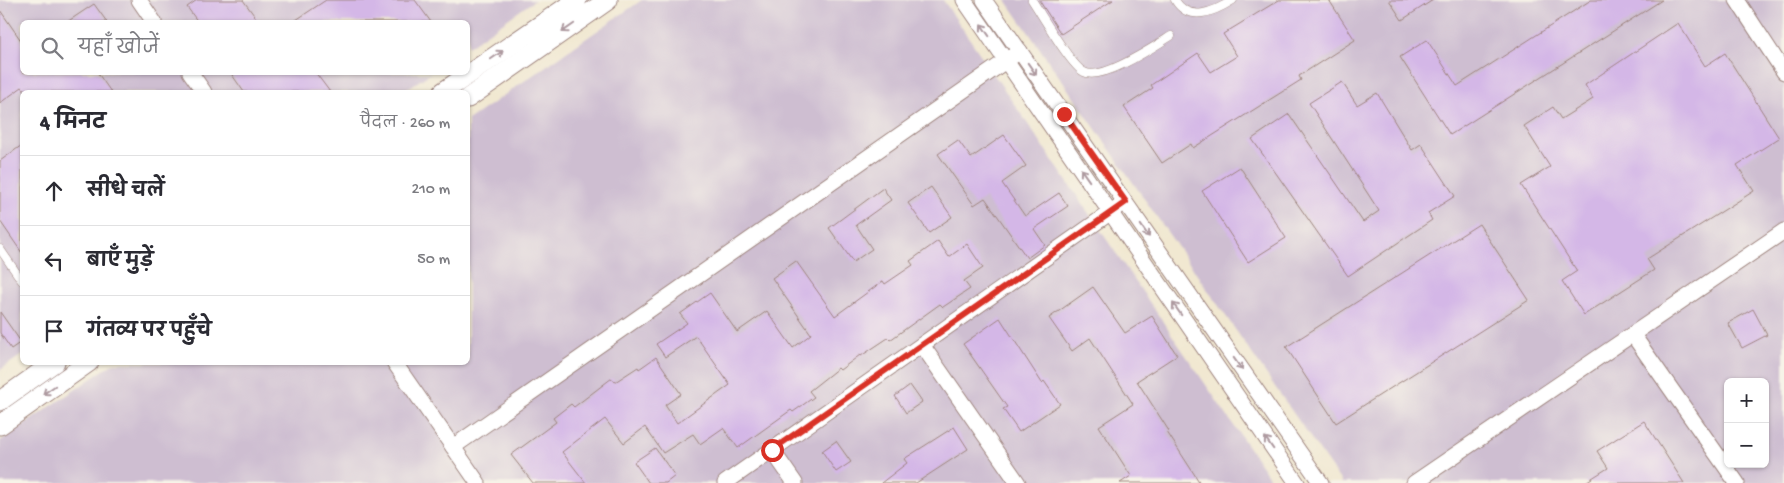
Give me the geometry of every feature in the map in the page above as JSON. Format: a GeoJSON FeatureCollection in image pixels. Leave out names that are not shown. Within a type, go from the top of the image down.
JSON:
{"type":"FeatureCollection","features":[{"type":"Feature","properties":{"kind":"street"},"geometry":{"type":"LineString","coordinates":[[139,0],[153,20]]}},
{"type":"Feature","properties":{"kind":"street"},"geometry":{"type":"LineString","coordinates":[[470,73],[577,0]]}},
{"type":"Feature","properties":{"kind":"street"},"geometry":{"type":"LineString","coordinates":[[470,97],[608,0]]}},
{"type":"Feature","properties":{"kind":"street"},"geometry":{"type":"LineString","coordinates":[[964,0],[1297,483]]}},
{"type":"Feature","properties":{"kind":"street"},"geometry":{"type":"LineString","coordinates":[[984,0],[1321,483]]}},
{"type":"Feature","properties":{"kind":"street"},"geometry":{"type":"LineString","coordinates":[[1737,0],[1784,72]]}},
{"type":"Feature","properties":{"kind":"street"},"geometry":{"type":"LineString","coordinates":[[453,447],[1020,51]]}},
{"type":"Feature","properties":{"kind":"street"},"geometry":{"type":"LineString","coordinates":[[192,75],[203,90]]}},
{"type":"Feature","properties":{"kind":"street"},"geometry":{"type":"LineString","coordinates":[[446,90],[468,75]]}},
{"type":"Feature","properties":{"kind":"street"},"geometry":{"type":"LineString","coordinates":[[725,483],[1126,202]]}},
{"type":"Feature","properties":{"kind":"street"},"geometry":{"type":"LineString","coordinates":[[1414,483],[1784,231]]}},
{"type":"Feature","properties":{"kind":"street"},"geometry":{"type":"LineString","coordinates":[[1633,335],[1737,483]]}},
{"type":"Feature","properties":{"kind":"street"},"geometry":{"type":"LineString","coordinates":[[922,345],[1018,483]]}},
{"type":"Feature","properties":{"kind":"street"},"geometry":{"type":"LineString","coordinates":[[0,401],[51,365]]}},
{"type":"Feature","properties":{"kind":"street"},"geometry":{"type":"LineString","coordinates":[[0,425],[83,365]]}},
{"type":"Feature","properties":{"kind":"street"},"geometry":{"type":"LineString","coordinates":[[396,365],[478,483]]}},
{"type":"Feature","properties":{"kind":"street"},"geometry":{"type":"LineString","coordinates":[[772,450],[795,483]]}},
{"type":"Feature","properties":{"kind":"lane"},"geometry":{"type":"LineString","coordinates":[[1032,0],[1072,60],[1084,73],[1096,74],[1113,69],[1171,36]]}},
{"type":"Feature","properties":{"kind":"lane"},"geometry":{"type":"LineString","coordinates":[[1174,0],[1188,13],[1200,14],[1233,0]]}},
{"type":"Feature","properties":{"kind":"lane"},"geometry":{"type":"LineString","coordinates":[[0,249],[20,278]]}},
{"type":"Feature","properties":{"kind":"shaded area"},"geometry":{"type":"Polygon","coordinates":[[[0,0],[535,0],[470,46],[470,20],[20,20],[20,75],[428,75],[405,90],[20,90],[20,356],[0,370],[0,0]]]}},
{"type":"Feature","properties":{"kind":"shaded area"},"geometry":{"type":"Polygon","coordinates":[[[642,0],[943,0],[1273,483],[0,483],[0,441],[111,365],[470,365],[470,119],[642,0]]]}},
{"type":"Feature","properties":{"kind":"shaded area"},"geometry":{"type":"Polygon","coordinates":[[[1006,0],[1784,0],[1784,483],[1342,483],[1006,0]]]}},
{"type":"Feature","properties":{"kind":"building"},"geometry":{"type":"Polygon","coordinates":[[[197,0],[243,0],[258,20],[197,20],[187,7],[197,0]]]}},
{"type":"Feature","properties":{"kind":"building"},"geometry":{"type":"Polygon","coordinates":[[[326,0],[415,0],[430,20],[296,20],[326,0]]]}},
{"type":"Feature","properties":{"kind":"building"},"geometry":{"type":"Polygon","coordinates":[[[1039,0],[1113,0],[1061,34],[1039,0]]]}},
{"type":"Feature","properties":{"kind":"building"},"geometry":{"type":"Polygon","coordinates":[[[1279,0],[1329,0],[1355,40],[1299,76],[1301,80],[1193,148],[1191,144],[1162,163],[1124,107],[1153,88],[1151,85],[1198,53],[1211,72],[1237,56],[1223,34],[1279,0]]]}},
{"type":"Feature","properties":{"kind":"building"},"geometry":{"type":"Polygon","coordinates":[[[1389,0],[1433,0],[1402,20],[1389,0]]]}},
{"type":"Feature","properties":{"kind":"building"},"geometry":{"type":"Polygon","coordinates":[[[1591,0],[1662,0],[1450,135],[1400,57],[1427,40],[1457,86],[1591,0]]]}},
{"type":"Feature","properties":{"kind":"building"},"geometry":{"type":"Polygon","coordinates":[[[94,4],[106,20],[70,20],[94,4]]]}},
{"type":"Feature","properties":{"kind":"building"},"geometry":{"type":"Polygon","coordinates":[[[0,10],[20,39],[20,75],[99,75],[110,90],[24,90],[22,87],[0,103],[0,10]]]}},
{"type":"Feature","properties":{"kind":"building"},"geometry":{"type":"Polygon","coordinates":[[[1678,23],[1705,66],[1725,53],[1779,138],[1737,165],[1754,191],[1647,259],[1654,270],[1584,315],[1562,281],[1577,271],[1521,185],[1550,167],[1524,126],[1553,107],[1561,119],[1593,99],[1585,85],[1678,23]]]}},
{"type":"Feature","properties":{"kind":"building"},"geometry":{"type":"Polygon","coordinates":[[[232,75],[317,75],[328,90],[243,90],[232,75]]]}},
{"type":"Feature","properties":{"kind":"building"},"geometry":{"type":"Polygon","coordinates":[[[1342,82],[1357,105],[1377,93],[1412,150],[1421,144],[1455,196],[1428,213],[1432,220],[1348,276],[1252,139],[1289,114],[1363,222],[1379,211],[1309,103],[1342,82]]]}},
{"type":"Feature","properties":{"kind":"building"},"geometry":{"type":"Polygon","coordinates":[[[1004,135],[1026,166],[1002,183],[1025,216],[1059,193],[1068,206],[1034,229],[1045,245],[1027,258],[985,198],[974,205],[938,154],[958,140],[971,158],[1004,135]]]}},
{"type":"Feature","properties":{"kind":"building"},"geometry":{"type":"Polygon","coordinates":[[[20,146],[20,250],[0,221],[0,161],[20,146]]]}},
{"type":"Feature","properties":{"kind":"building"},"geometry":{"type":"Polygon","coordinates":[[[1240,167],[1286,238],[1248,262],[1202,191],[1240,167]]]}},
{"type":"Feature","properties":{"kind":"building"},"geometry":{"type":"Polygon","coordinates":[[[931,187],[952,217],[929,233],[908,203],[931,187]]]}},
{"type":"Feature","properties":{"kind":"building"},"geometry":{"type":"Polygon","coordinates":[[[883,188],[891,200],[856,225],[872,249],[853,262],[829,228],[883,188]]]}},
{"type":"Feature","properties":{"kind":"building"},"geometry":{"type":"Polygon","coordinates":[[[1479,224],[1529,300],[1336,423],[1286,347],[1479,224]]]}},
{"type":"Feature","properties":{"kind":"building"},"geometry":{"type":"Polygon","coordinates":[[[938,241],[949,257],[967,244],[983,268],[964,281],[970,289],[943,307],[940,304],[890,340],[888,338],[840,370],[838,368],[809,391],[814,397],[793,412],[791,410],[738,448],[723,428],[700,444],[693,434],[663,453],[645,427],[624,443],[605,419],[562,452],[586,483],[533,483],[511,455],[556,422],[553,418],[571,404],[574,407],[612,378],[615,382],[656,357],[681,394],[665,405],[677,423],[730,385],[696,336],[665,357],[656,344],[687,323],[680,314],[710,293],[737,332],[767,311],[793,348],[811,334],[772,278],[796,261],[835,316],[883,281],[885,284],[913,265],[910,261],[938,241]]]}},
{"type":"Feature","properties":{"kind":"building"},"geometry":{"type":"Polygon","coordinates":[[[1093,287],[1125,333],[1152,316],[1177,355],[1137,381],[1200,483],[1120,483],[1131,476],[1099,426],[1133,404],[1090,338],[1072,351],[1049,318],[1093,287]]]}},
{"type":"Feature","properties":{"kind":"building"},"geometry":{"type":"Polygon","coordinates":[[[1753,309],[1767,335],[1742,348],[1728,323],[1753,309]]]}},
{"type":"Feature","properties":{"kind":"building"},"geometry":{"type":"Polygon","coordinates":[[[0,312],[20,343],[11,349],[0,333],[0,312]]]}},
{"type":"Feature","properties":{"kind":"building"},"geometry":{"type":"Polygon","coordinates":[[[1000,318],[1042,383],[1044,381],[1060,404],[1019,432],[1003,409],[1007,407],[963,344],[1000,318]]]}},
{"type":"Feature","properties":{"kind":"building"},"geometry":{"type":"Polygon","coordinates":[[[910,385],[922,402],[906,413],[895,396],[910,385]]]}},
{"type":"Feature","properties":{"kind":"building"},"geometry":{"type":"Polygon","coordinates":[[[1644,421],[1684,483],[1584,483],[1608,468],[1597,451],[1644,421]]]}},
{"type":"Feature","properties":{"kind":"building"},"geometry":{"type":"Polygon","coordinates":[[[954,427],[968,449],[916,483],[881,483],[907,463],[904,459],[954,427]]]}},
{"type":"Feature","properties":{"kind":"building"},"geometry":{"type":"Polygon","coordinates":[[[836,441],[851,462],[836,472],[822,451],[836,441]]]}},
{"type":"Feature","properties":{"kind":"building"},"geometry":{"type":"Polygon","coordinates":[[[655,448],[675,476],[666,483],[649,483],[634,462],[655,448]]]}},
{"type":"Feature","properties":{"kind":"route"},"geometry":{"type":"LineString","coordinates":[[772,450],[1126,202],[1064,114]]}}]}
